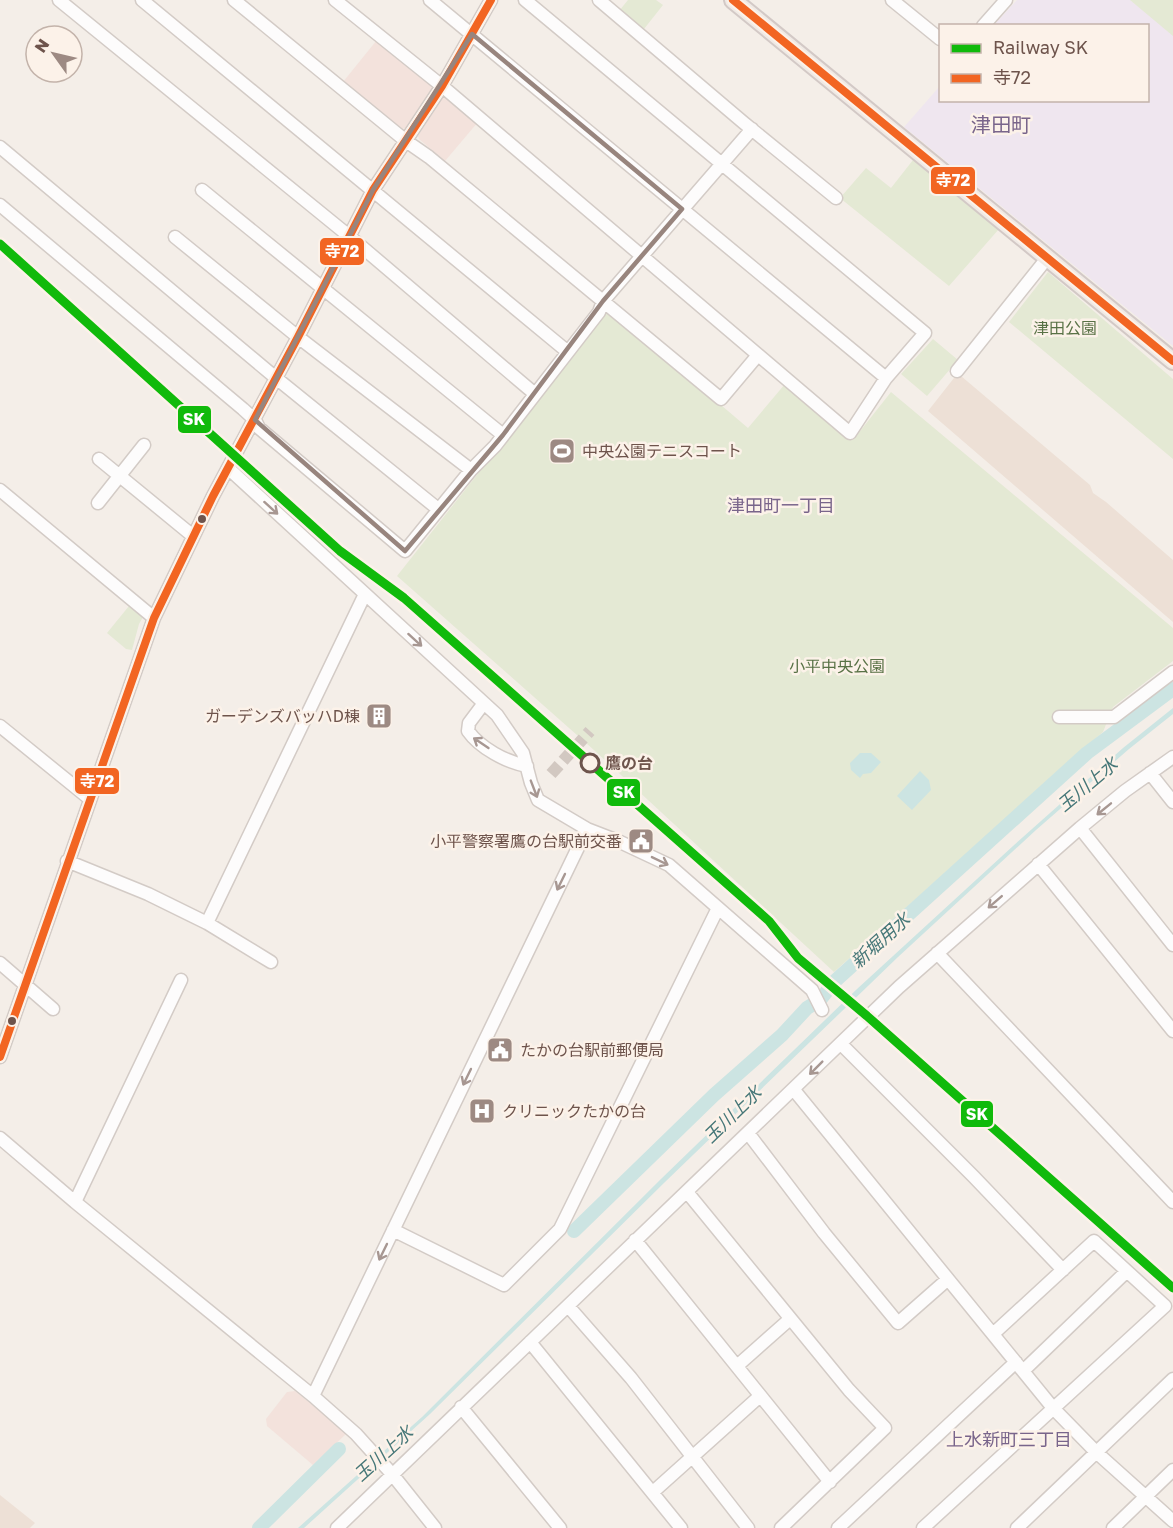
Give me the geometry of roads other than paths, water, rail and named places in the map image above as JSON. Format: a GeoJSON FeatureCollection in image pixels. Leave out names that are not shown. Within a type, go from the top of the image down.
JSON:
{"type":"FeatureCollection","features":[{"type":"Feature","properties":{"kind":"main road"},"geometry":{"type":"LineString","coordinates":[[733,0],[1173,361]]}},
{"type":"Feature","properties":{"kind":"street"},"geometry":{"type":"LineString","coordinates":[[59,0],[349,236],[535,394]]}},
{"type":"Feature","properties":{"kind":"street"},"geometry":{"type":"LineString","coordinates":[[142,0],[568,352]]}},
{"type":"Feature","properties":{"kind":"street"},"geometry":{"type":"LineString","coordinates":[[234,0],[406,141],[429,157],[721,399],[758,356]]}},
{"type":"Feature","properties":{"kind":"street"},"geometry":{"type":"LineString","coordinates":[[335,0],[442,86],[850,433],[886,378],[925,333],[525,0]]}},
{"type":"Feature","properties":{"kind":"street"},"geometry":{"type":"LineString","coordinates":[[430,0],[886,378]]}},
{"type":"Feature","properties":{"kind":"street"},"geometry":{"type":"LineString","coordinates":[[0,1056],[154,618],[193,536],[373,190],[442,86],[491,0]]}},
{"type":"Feature","properties":{"kind":"street"},"geometry":{"type":"LineString","coordinates":[[599,0],[836,198]]}},
{"type":"Feature","properties":{"kind":"street"},"geometry":{"type":"LineString","coordinates":[[892,0],[939,38]]}},
{"type":"Feature","properties":{"kind":"street"},"geometry":{"type":"LineString","coordinates":[[985,24],[1006,0]]}},
{"type":"Feature","properties":{"kind":"street"},"geometry":{"type":"LineString","coordinates":[[0,205],[255,420],[259,428],[405,551],[438,509],[503,435],[599,312],[603,301],[752,129]]}},
{"type":"Feature","properties":{"kind":"street"},"geometry":{"type":"LineString","coordinates":[[0,147],[276,378],[438,509]]}},
{"type":"Feature","properties":{"kind":"street"},"geometry":{"type":"LineString","coordinates":[[202,190],[503,435]]}},
{"type":"Feature","properties":{"kind":"street"},"geometry":{"type":"LineString","coordinates":[[175,237],[298,337],[471,470]]}},
{"type":"Feature","properties":{"kind":"street"},"geometry":{"type":"LineString","coordinates":[[957,371],[1048,257]]}},
{"type":"Feature","properties":{"kind":"street"},"geometry":{"type":"LineString","coordinates":[[98,503],[144,445]]}},
{"type":"Feature","properties":{"kind":"street"},"geometry":{"type":"LineString","coordinates":[[99,459],[193,536]]}},
{"type":"Feature","properties":{"kind":"street"},"geometry":{"type":"LineString","coordinates":[[228,468],[497,716],[524,753],[538,800],[587,829],[669,865],[812,990],[820,1009]]}},
{"type":"Feature","properties":{"kind":"street"},"geometry":{"type":"LineString","coordinates":[[0,490],[154,618]]}},
{"type":"Feature","properties":{"kind":"street"},"geometry":{"type":"LineString","coordinates":[[207,923],[365,594]]}},
{"type":"Feature","properties":{"kind":"street"},"geometry":{"type":"LineString","coordinates":[[1059,717],[1114,717],[1173,672]]}},
{"type":"Feature","properties":{"kind":"street"},"geometry":{"type":"LineString","coordinates":[[484,703],[469,723],[468,731],[473,739],[512,763],[526,766]]}},
{"type":"Feature","properties":{"kind":"street"},"geometry":{"type":"LineString","coordinates":[[0,726],[90,799]]}},
{"type":"Feature","properties":{"kind":"street"},"geometry":{"type":"LineString","coordinates":[[337,1528],[794,1090],[843,1037],[1080,828],[1173,757]]}},
{"type":"Feature","properties":{"kind":"street"},"geometry":{"type":"LineString","coordinates":[[1150,773],[1173,802]]}},
{"type":"Feature","properties":{"kind":"street"},"geometry":{"type":"LineString","coordinates":[[1080,828],[1173,945]]}},
{"type":"Feature","properties":{"kind":"street"},"geometry":{"type":"LineString","coordinates":[[313,1396],[587,829]]}},
{"type":"Feature","properties":{"kind":"street"},"geometry":{"type":"LineString","coordinates":[[68,861],[148,894],[207,923],[271,962]]}},
{"type":"Feature","properties":{"kind":"street"},"geometry":{"type":"LineString","coordinates":[[1038,864],[1173,1031]]}},
{"type":"Feature","properties":{"kind":"street"},"geometry":{"type":"LineString","coordinates":[[393,1230],[504,1285],[560,1229],[718,908]]}},
{"type":"Feature","properties":{"kind":"street"},"geometry":{"type":"LineString","coordinates":[[937,953],[1173,1203]]}},
{"type":"Feature","properties":{"kind":"street"},"geometry":{"type":"LineString","coordinates":[[0,963],[53,1009]]}},
{"type":"Feature","properties":{"kind":"street"},"geometry":{"type":"LineString","coordinates":[[75,1202],[181,980]]}},
{"type":"Feature","properties":{"kind":"street"},"geometry":{"type":"LineString","coordinates":[[843,1037],[1063,1270]]}},
{"type":"Feature","properties":{"kind":"street"},"geometry":{"type":"LineString","coordinates":[[794,1090],[1053,1408],[1096,1452],[1173,1521]]}},
{"type":"Feature","properties":{"kind":"street"},"geometry":{"type":"LineString","coordinates":[[748,1133],[824,1233],[898,1323],[948,1279]]}},
{"type":"Feature","properties":{"kind":"street"},"geometry":{"type":"LineString","coordinates":[[0,1138],[356,1434],[392,1474],[435,1528]]}},
{"type":"Feature","properties":{"kind":"street"},"geometry":{"type":"LineString","coordinates":[[687,1192],[849,1390],[885,1428],[781,1528]]}},
{"type":"Feature","properties":{"kind":"street"},"geometry":{"type":"LineString","coordinates":[[635,1240],[830,1482]]}},
{"type":"Feature","properties":{"kind":"street"},"geometry":{"type":"LineString","coordinates":[[923,1528],[1164,1306],[1094,1241],[993,1334]]}},
{"type":"Feature","properties":{"kind":"street"},"geometry":{"type":"LineString","coordinates":[[838,1528],[1126,1272]]}},
{"type":"Feature","properties":{"kind":"street"},"geometry":{"type":"LineString","coordinates":[[568,1306],[631,1378],[748,1528]]}},
{"type":"Feature","properties":{"kind":"street"},"geometry":{"type":"LineString","coordinates":[[737,1366],[790,1319]]}},
{"type":"Feature","properties":{"kind":"street"},"geometry":{"type":"LineString","coordinates":[[530,1342],[681,1528]]}},
{"type":"Feature","properties":{"kind":"street"},"geometry":{"type":"LineString","coordinates":[[1017,1528],[1173,1379]]}},
{"type":"Feature","properties":{"kind":"street"},"geometry":{"type":"LineString","coordinates":[[653,1492],[760,1396]]}},
{"type":"Feature","properties":{"kind":"street"},"geometry":{"type":"LineString","coordinates":[[461,1407],[560,1528]]}},
{"type":"Feature","properties":{"kind":"street"},"geometry":{"type":"LineString","coordinates":[[1113,1528],[1173,1470]]}},
{"type":"Feature","properties":{"kind":"water","name":"玉川上水"},"geometry":{"type":"Polygon","coordinates":[[[1173,708],[1173,714],[1036,830],[898,957],[665,1182],[430,1414],[304,1528],[298,1528],[422,1417],[662,1178],[857,989],[1123,748],[1173,708]]]}},
{"type":"Feature","properties":{"kind":"water"},"geometry":{"type":"Polygon","coordinates":[[[860,753],[871,753],[881,762],[871,773],[863,774],[860,778],[851,770],[850,763],[860,753]]]}},
{"type":"Feature","properties":{"kind":"water"},"geometry":{"type":"Polygon","coordinates":[[[920,771],[929,780],[931,790],[912,810],[897,796],[920,771]]]}},
{"type":"Feature","properties":{"kind":"waterway","name":"新堀用水"},"geometry":{"type":"LineString","coordinates":[[574,1231],[714,1095],[782,1035],[807,1008],[820,1000],[835,981],[1087,753],[1173,689]]}},
{"type":"Feature","properties":{"kind":"waterway","name":"新堀用水"},"geometry":{"type":"LineString","coordinates":[[259,1528],[339,1449]]}},
{"type":"Feature","properties":{"kind":"tunnel"},"geometry":{"type":"LineString","coordinates":[[551,774],[590,731]]}},
{"type":"Feature","properties":{"kind":"rail line","name":"SK"},"geometry":{"type":"LineString","coordinates":[[0,244],[340,551],[404,598],[769,921],[798,958],[867,1016],[1173,1288]]}},
{"type":"Feature","properties":{"kind":"place","name":"中央公園テニスコート"},"geometry":{"type":"Point","coordinates":[562,451]}},
{"type":"Feature","properties":{"kind":"place","name":"ガーデンズバッハD棟"},"geometry":{"type":"Point","coordinates":[379,716]}},
{"type":"Feature","properties":{"kind":"place","name":"鷹の台"},"geometry":{"type":"Point","coordinates":[590,763]}},
{"type":"Feature","properties":{"kind":"place","name":"小平警察署鷹の台駅前交番"},"geometry":{"type":"Point","coordinates":[641,841]}},
{"type":"Feature","properties":{"kind":"place","name":"たかの台駅前郵便局"},"geometry":{"type":"Point","coordinates":[500,1050]}},
{"type":"Feature","properties":{"kind":"place","name":"クリニックたかの台"},"geometry":{"type":"Point","coordinates":[482,1111]}},
{"type":"Feature","properties":{"kind":"district","name":"津田町"},"geometry":{"type":"Point","coordinates":[1001,124]}},
{"type":"Feature","properties":{"kind":"district","name":"津田町一丁目"},"geometry":{"type":"Point","coordinates":[781,505]}},
{"type":"Feature","properties":{"kind":"district","name":"上水新町三丁目"},"geometry":{"type":"Point","coordinates":[1009,1439]}},
{"type":"Feature","properties":{"kind":"park label","name":"津田公園"},"geometry":{"type":"Point","coordinates":[1065,328]}},
{"type":"Feature","properties":{"kind":"park label","name":"小平中央公園"},"geometry":{"type":"Point","coordinates":[837,666]}}]}
